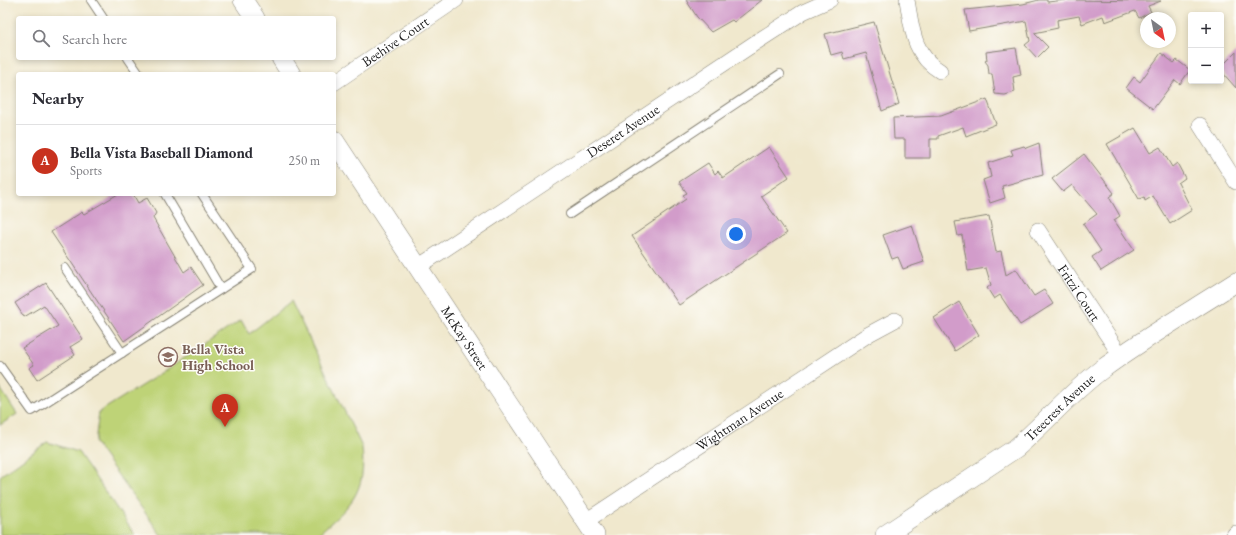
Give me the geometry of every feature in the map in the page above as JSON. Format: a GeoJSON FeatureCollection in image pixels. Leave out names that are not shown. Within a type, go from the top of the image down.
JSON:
{"type":"FeatureCollection","features":[{"type":"Feature","properties":{"kind":"street"},"geometry":{"type":"LineString","coordinates":[[244,0],[254,16]]}},
{"type":"Feature","properties":{"kind":"street","name":"Beehive Court"},"geometry":{"type":"LineString","coordinates":[[336,82],[456,0]]}},
{"type":"Feature","properties":{"kind":"street","name":"Deseret Avenue"},"geometry":{"type":"LineString","coordinates":[[418,267],[758,40],[802,12],[830,0]]}},
{"type":"Feature","properties":{"kind":"street"},"geometry":{"type":"LineString","coordinates":[[907,0],[917,48],[927,62],[940,71]]}},
{"type":"Feature","properties":{"kind":"street"},"geometry":{"type":"LineString","coordinates":[[282,60],[290,72]]}},
{"type":"Feature","properties":{"kind":"street"},"geometry":{"type":"LineString","coordinates":[[1200,125],[1236,182]]}},
{"type":"Feature","properties":{"kind":"street","name":"McKay Street"},"geometry":{"type":"LineString","coordinates":[[336,143],[591,528]]}},
{"type":"Feature","properties":{"kind":"street","name":"Fritzi Court"},"geometry":{"type":"LineString","coordinates":[[1038,230],[1121,356]]}},
{"type":"Feature","properties":{"kind":"street","name":"Treecrest Avenue"},"geometry":{"type":"LineString","coordinates":[[885,535],[1016,448],[1072,394],[1100,370],[1236,282]]}},
{"type":"Feature","properties":{"kind":"street","name":"Wightman Avenue"},"geometry":{"type":"LineString","coordinates":[[591,528],[870,334],[895,320]]}},
{"type":"Feature","properties":{"kind":"lane"},"geometry":{"type":"LineString","coordinates":[[91,0],[102,16]]}},
{"type":"Feature","properties":{"kind":"lane"},"geometry":{"type":"LineString","coordinates":[[129,60],[138,72]]}},
{"type":"Feature","properties":{"kind":"lane"},"geometry":{"type":"LineString","coordinates":[[570,214],[780,74]]}},
{"type":"Feature","properties":{"kind":"lane"},"geometry":{"type":"LineString","coordinates":[[165,196],[221,289]]}},
{"type":"Feature","properties":{"kind":"lane"},"geometry":{"type":"LineString","coordinates":[[0,366],[32,411],[252,269],[203,196]]}},
{"type":"Feature","properties":{"kind":"lane"},"geometry":{"type":"LineString","coordinates":[[65,268],[122,353]]}},
{"type":"Feature","properties":{"kind":"green space"},"geometry":{"type":"Polygon","coordinates":[[[291,301],[362,447],[362,476],[359,488],[354,498],[339,516],[317,535],[161,535],[95,443],[99,412],[165,371],[241,320],[249,334],[291,301]]]}},
{"type":"Feature","properties":{"kind":"green space"},"geometry":{"type":"Polygon","coordinates":[[[0,388],[17,414],[0,425],[0,388]]]}},
{"type":"Feature","properties":{"kind":"green space"},"geometry":{"type":"Polygon","coordinates":[[[47,442],[78,452],[135,535],[0,535],[0,476],[47,442]]]}},
{"type":"Feature","properties":{"kind":"building"},"geometry":{"type":"Polygon","coordinates":[[[686,0],[762,0],[734,22],[732,20],[711,32],[697,17],[686,0]]]}},
{"type":"Feature","properties":{"kind":"building"},"geometry":{"type":"Polygon","coordinates":[[[1039,0],[1047,0],[1047,2],[1067,0],[1161,1],[1148,6],[1151,12],[1140,12],[1139,18],[1135,11],[1105,22],[1103,16],[1082,24],[1079,16],[1057,20],[1058,28],[1034,33],[1048,47],[1037,58],[1025,45],[1030,41],[1026,21],[969,31],[965,10],[1023,4],[1039,0]]]}},
{"type":"Feature","properties":{"kind":"building"},"geometry":{"type":"Polygon","coordinates":[[[874,22],[899,104],[882,111],[866,53],[844,59],[842,52],[831,55],[825,34],[874,22]]]}},
{"type":"Feature","properties":{"kind":"building"},"geometry":{"type":"Polygon","coordinates":[[[1016,48],[1021,75],[1013,77],[1015,92],[1005,95],[995,94],[992,74],[989,74],[988,65],[985,61],[987,60],[986,52],[1016,48]]]}},
{"type":"Feature","properties":{"kind":"building"},"geometry":{"type":"Polygon","coordinates":[[[1236,52],[1236,88],[1224,74],[1224,64],[1236,52]]]}},
{"type":"Feature","properties":{"kind":"building"},"geometry":{"type":"Polygon","coordinates":[[[1161,53],[1174,63],[1177,60],[1188,68],[1188,73],[1180,84],[1175,80],[1153,109],[1126,88],[1134,77],[1140,82],[1161,53]]]}},
{"type":"Feature","properties":{"kind":"building"},"geometry":{"type":"Polygon","coordinates":[[[987,99],[996,124],[966,136],[963,127],[938,136],[938,139],[930,139],[930,158],[905,158],[905,139],[894,139],[893,118],[941,116],[987,99]]]}},
{"type":"Feature","properties":{"kind":"building"},"geometry":{"type":"Polygon","coordinates":[[[1135,128],[1150,153],[1160,147],[1172,167],[1177,163],[1185,178],[1178,183],[1192,210],[1170,224],[1153,196],[1145,201],[1144,197],[1139,199],[1107,144],[1135,128]]]}},
{"type":"Feature","properties":{"kind":"building"},"geometry":{"type":"Polygon","coordinates":[[[1039,143],[1043,175],[1002,186],[1005,198],[990,203],[983,180],[991,177],[988,163],[1013,155],[1011,150],[1024,146],[1026,148],[1039,143]]]}},
{"type":"Feature","properties":{"kind":"building"},"geometry":{"type":"Polygon","coordinates":[[[769,147],[789,177],[761,196],[787,233],[679,305],[632,236],[686,199],[683,195],[687,193],[679,182],[708,163],[715,174],[718,171],[723,178],[769,147]]]}},
{"type":"Feature","properties":{"kind":"building"},"geometry":{"type":"Polygon","coordinates":[[[1084,154],[1114,193],[1109,197],[1120,216],[1114,220],[1134,250],[1101,271],[1092,257],[1101,251],[1083,224],[1097,214],[1072,185],[1063,192],[1052,179],[1084,154]]]}},
{"type":"Feature","properties":{"kind":"building"},"geometry":{"type":"Polygon","coordinates":[[[115,196],[134,196],[138,203],[147,198],[156,213],[153,218],[184,272],[191,267],[203,285],[124,341],[51,232],[82,212],[84,214],[115,196]]]}},
{"type":"Feature","properties":{"kind":"building"},"geometry":{"type":"Polygon","coordinates":[[[989,216],[996,252],[1001,251],[1006,275],[1016,269],[1034,296],[1044,290],[1053,304],[1020,325],[1000,295],[994,299],[987,288],[991,285],[986,268],[968,271],[962,235],[958,236],[955,222],[989,216]]]}},
{"type":"Feature","properties":{"kind":"building"},"geometry":{"type":"Polygon","coordinates":[[[912,225],[924,262],[903,269],[898,257],[892,259],[883,235],[912,225]]]}},
{"type":"Feature","properties":{"kind":"building"},"geometry":{"type":"Polygon","coordinates":[[[46,283],[83,339],[70,347],[75,355],[37,380],[29,368],[34,365],[22,348],[58,326],[44,305],[24,317],[15,303],[46,283]]]}},
{"type":"Feature","properties":{"kind":"building"},"geometry":{"type":"Polygon","coordinates":[[[959,302],[979,335],[955,351],[934,318],[959,302]]]}},
{"type":"Feature","properties":{"kind":"place","name":"Bella Vista High School"},"geometry":{"type":"Point","coordinates":[168,357]}},
{"type":"Feature","properties":{"kind":"place","name":"Bella Vista Baseball Diamond"},"geometry":{"type":"Point","coordinates":[225,427]}}]}
